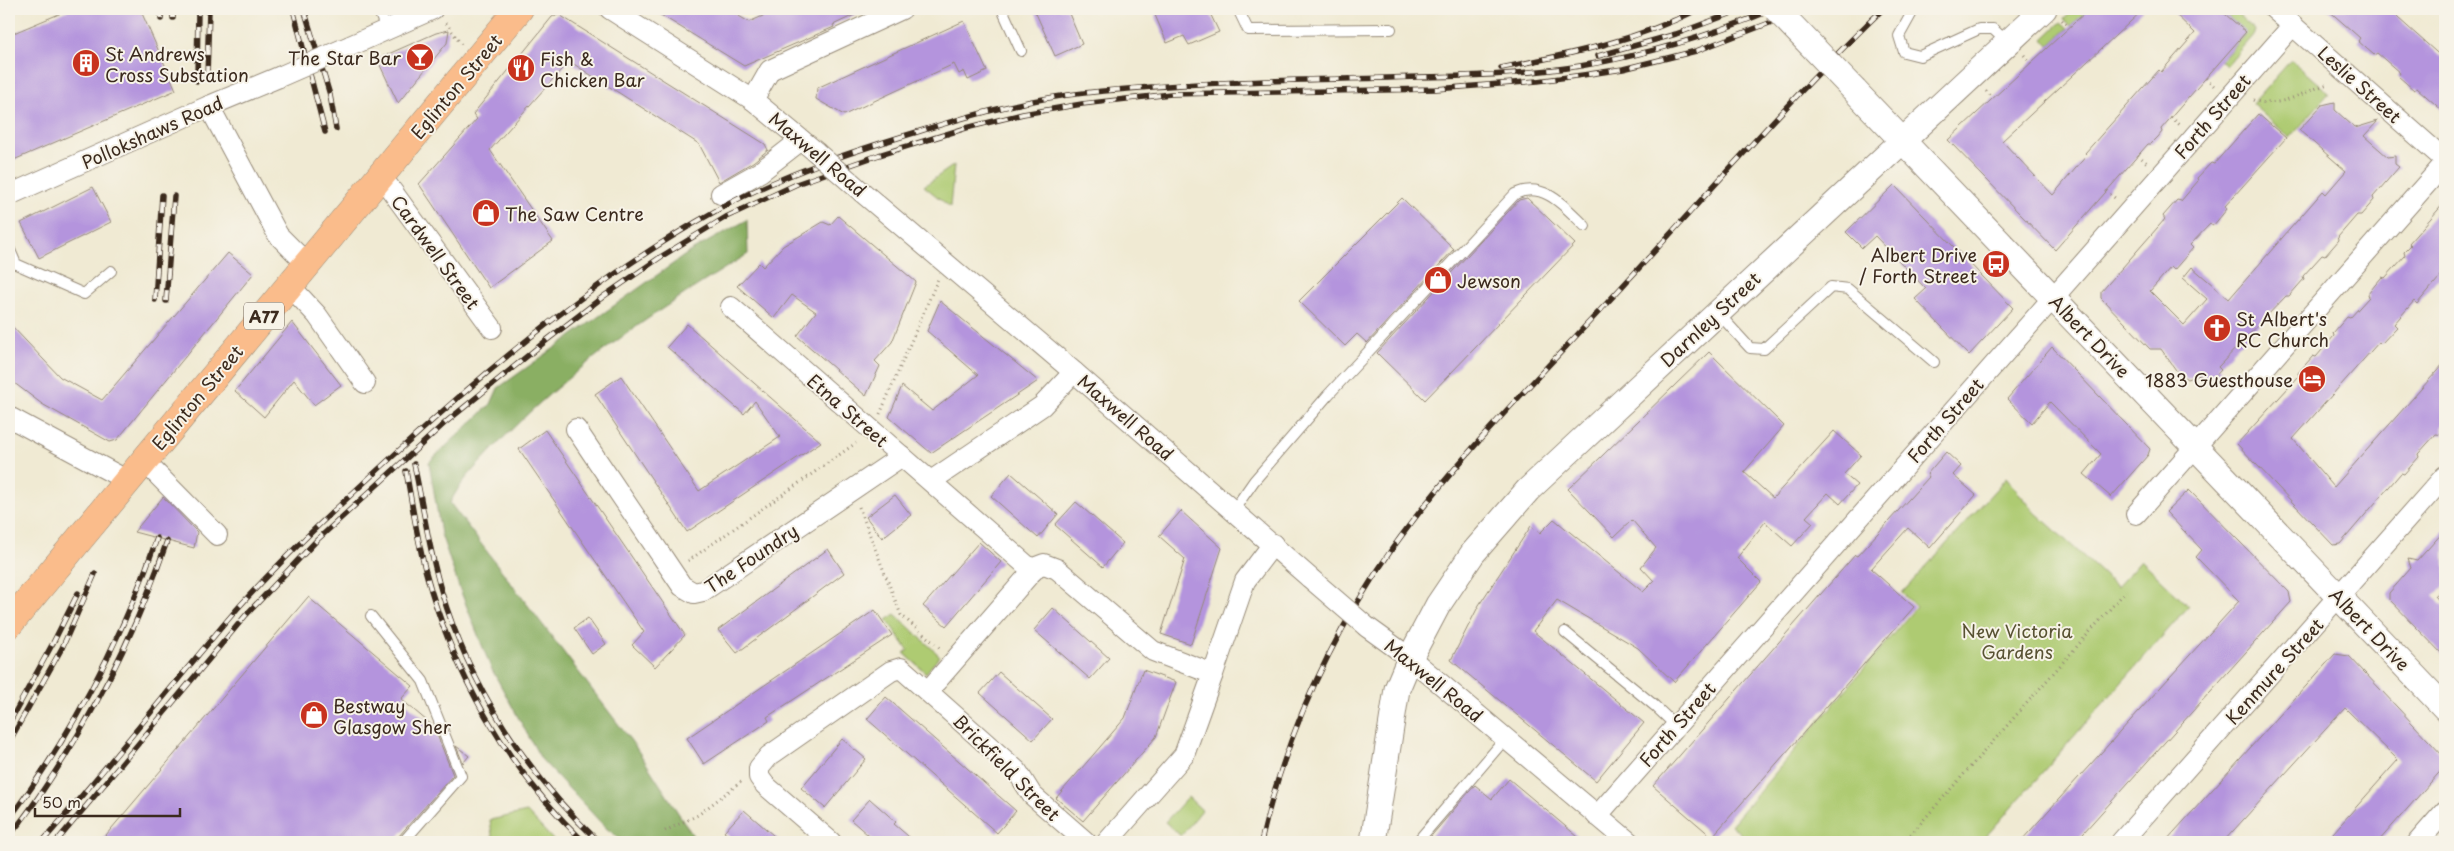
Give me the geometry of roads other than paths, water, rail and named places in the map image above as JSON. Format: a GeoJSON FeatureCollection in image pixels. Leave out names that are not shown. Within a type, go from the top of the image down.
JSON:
{"type":"FeatureCollection","features":[{"type":"Feature","properties":{"kind":"main road","name":"Eglinton Street"},"geometry":{"type":"LineString","coordinates":[[9,624],[519,9]]}},
{"type":"Feature","properties":{"kind":"street","name":"Maxwell Road"},"geometry":{"type":"LineString","coordinates":[[610,9],[753,100],[864,192],[1074,372],[1367,627],[1410,658],[1629,842]]}},
{"type":"Feature","properties":{"kind":"street"},"geometry":{"type":"LineString","coordinates":[[753,100],[770,70],[902,9]]}},
{"type":"Feature","properties":{"kind":"street","name":"Albert Drive"},"geometry":{"type":"LineString","coordinates":[[1776,9],[2445,708]]}},
{"type":"Feature","properties":{"kind":"street","name":"Leslie Street"},"geometry":{"type":"LineString","coordinates":[[2274,9],[2445,162]]}},
{"type":"Feature","properties":{"kind":"street","name":"Pollokshaws Road"},"geometry":{"type":"LineString","coordinates":[[9,195],[209,106],[279,78],[386,29],[437,13]]}},
{"type":"Feature","properties":{"kind":"street","name":"Darnley Street"},"geometry":{"type":"LineString","coordinates":[[1373,842],[1398,689],[1410,658],[1438,605],[1473,553],[1528,490],[1901,140],[2007,42],[2052,13]]}},
{"type":"Feature","properties":{"kind":"street","name":"Forth Street"},"geometry":{"type":"LineString","coordinates":[[1597,816],[2292,25]]}},
{"type":"Feature","properties":{"kind":"street"},"geometry":{"type":"LineString","coordinates":[[209,106],[278,235],[307,264]]}},
{"type":"Feature","properties":{"kind":"street"},"geometry":{"type":"LineString","coordinates":[[721,194],[808,146]]}},
{"type":"Feature","properties":{"kind":"street"},"geometry":{"type":"LineString","coordinates":[[2136,514],[2445,162]]}},
{"type":"Feature","properties":{"kind":"street","name":"Cardwell Street"},"geometry":{"type":"LineString","coordinates":[[381,176],[492,328]]}},
{"type":"Feature","properties":{"kind":"street"},"geometry":{"type":"LineString","coordinates":[[289,285],[316,315],[365,383]]}},
{"type":"Feature","properties":{"kind":"street","name":"Etna Street"},"geometry":{"type":"LineString","coordinates":[[731,307],[1033,571]]}},
{"type":"Feature","properties":{"kind":"street"},"geometry":{"type":"LineString","coordinates":[[931,482],[1042,406],[1074,372]]}},
{"type":"Feature","properties":{"kind":"street"},"geometry":{"type":"LineString","coordinates":[[9,417],[28,429],[136,471],[217,534]]}},
{"type":"Feature","properties":{"kind":"street","name":"The Foundry"},"geometry":{"type":"LineString","coordinates":[[576,430],[688,592],[700,593],[902,456]]}},
{"type":"Feature","properties":{"kind":"street","name":"Kenmure Street"},"geometry":{"type":"LineString","coordinates":[[2121,842],[2340,597],[2445,476]]}},
{"type":"Feature","properties":{"kind":"street"},"geometry":{"type":"LineString","coordinates":[[1107,842],[1184,755],[1245,581],[1273,544]]}},
{"type":"Feature","properties":{"kind":"street"},"geometry":{"type":"LineString","coordinates":[[928,691],[1033,571],[1042,564],[1052,566],[1153,651],[1213,674]]}},
{"type":"Feature","properties":{"kind":"street","name":"Brickfield Street"},"geometry":{"type":"LineString","coordinates":[[830,842],[765,785],[758,772],[760,764],[896,668],[905,670],[1016,771],[1032,795],[1086,842]]}},
{"type":"Feature","properties":{"kind":"street"},"geometry":{"type":"LineString","coordinates":[[2418,842],[2445,811]]}},
{"type":"Feature","properties":{"kind":"lane"},"geometry":{"type":"LineString","coordinates":[[378,9],[386,29]]}},
{"type":"Feature","properties":{"kind":"lane"},"geometry":{"type":"LineString","coordinates":[[1002,9],[1021,51]]}},
{"type":"Feature","properties":{"kind":"lane"},"geometry":{"type":"LineString","coordinates":[[1238,9],[1248,30],[1391,29]]}},
{"type":"Feature","properties":{"kind":"lane"},"geometry":{"type":"LineString","coordinates":[[1914,9],[1898,36],[1904,52],[1920,56],[1978,29],[1993,29],[2007,42]]}},
{"type":"Feature","properties":{"kind":"lane"},"geometry":{"type":"LineString","coordinates":[[1233,510],[1254,481],[1328,395],[1515,194],[1524,190],[1545,192],[1555,198],[1585,226]]}},
{"type":"Feature","properties":{"kind":"lane"},"geometry":{"type":"LineString","coordinates":[[9,248],[16,264],[84,294],[110,270]]}},
{"type":"Feature","properties":{"kind":"lane"},"geometry":{"type":"LineString","coordinates":[[1718,312],[1750,348],[1764,349],[1832,287],[1848,289],[1934,362]]}},
{"type":"Feature","properties":{"kind":"lane"},"geometry":{"type":"LineString","coordinates":[[371,616],[423,681],[461,776],[403,842]]}},
{"type":"Feature","properties":{"kind":"lane"},"geometry":{"type":"LineString","coordinates":[[1565,632],[1655,706],[1676,726]]}},
{"type":"Feature","properties":{"kind":"lane"},"geometry":{"type":"LineString","coordinates":[[1417,842],[1505,739]]}},
{"type":"Feature","properties":{"kind":"railway"},"geometry":{"type":"LineString","coordinates":[[161,9],[161,19]]}},
{"type":"Feature","properties":{"kind":"railway"},"geometry":{"type":"LineString","coordinates":[[173,9],[173,18]]}},
{"type":"Feature","properties":{"kind":"railway"},"geometry":{"type":"LineString","coordinates":[[197,81],[198,9]]}},
{"type":"Feature","properties":{"kind":"railway"},"geometry":{"type":"LineString","coordinates":[[207,77],[209,9]]}},
{"type":"Feature","properties":{"kind":"railway"},"geometry":{"type":"LineString","coordinates":[[293,9],[325,132]]}},
{"type":"Feature","properties":{"kind":"railway"},"geometry":{"type":"LineString","coordinates":[[304,9],[330,95],[336,129]]}},
{"type":"Feature","properties":{"kind":"railway"},"geometry":{"type":"LineString","coordinates":[[1501,68],[1578,52],[1627,38],[1651,30],[1699,9]]}},
{"type":"Feature","properties":{"kind":"railway"},"geometry":{"type":"LineString","coordinates":[[1598,56],[1676,34],[1743,9]]}},
{"type":"Feature","properties":{"kind":"railway"},"geometry":{"type":"LineString","coordinates":[[42,842],[237,609],[297,546],[440,413],[555,318],[635,260],[719,209],[767,185],[816,165],[867,148],[979,114],[1042,99],[1122,89],[1198,84],[1532,72],[1580,66],[1654,50],[1703,36],[1774,9]]}},
{"type":"Feature","properties":{"kind":"railway"},"geometry":{"type":"LineString","coordinates":[[56,842],[246,615],[317,540],[446,422],[547,340],[604,296],[662,256],[726,217],[799,183],[879,155],[966,128],[1023,114],[1082,104],[1171,94],[1436,89],[1538,81],[1583,75],[1623,69],[1696,51],[1806,9]]}},
{"type":"Feature","properties":{"kind":"railway"},"geometry":{"type":"LineString","coordinates":[[1261,842],[1283,764],[1312,690],[1349,618],[1392,549],[1418,513],[1506,411],[1786,108],[1883,9]]}},
{"type":"Feature","properties":{"kind":"railway"},"geometry":{"type":"LineString","coordinates":[[155,300],[162,195]]}},
{"type":"Feature","properties":{"kind":"railway"},"geometry":{"type":"LineString","coordinates":[[166,301],[174,196]]}},
{"type":"Feature","properties":{"kind":"railway"},"geometry":{"type":"LineString","coordinates":[[414,464],[441,590],[453,626],[484,694],[525,758],[572,815],[599,842]]}},
{"type":"Feature","properties":{"kind":"railway"},"geometry":{"type":"LineString","coordinates":[[406,471],[417,533],[436,607],[450,645],[467,681],[486,716],[530,783],[584,842]]}},
{"type":"Feature","properties":{"kind":"railway"},"geometry":{"type":"LineString","coordinates":[[9,819],[54,753],[94,684],[128,612],[157,538]]}},
{"type":"Feature","properties":{"kind":"railway"},"geometry":{"type":"LineString","coordinates":[[9,836],[45,788],[95,706],[146,598],[167,541]]}},
{"type":"Feature","properties":{"kind":"railway"},"geometry":{"type":"LineString","coordinates":[[9,742],[62,648],[95,574]]}},
{"type":"Feature","properties":{"kind":"railway"},"geometry":{"type":"LineString","coordinates":[[9,723],[78,593]]}},
{"type":"Feature","properties":{"kind":"place","name":"The Star Bar"},"geometry":{"type":"Point","coordinates":[420,57]}},
{"type":"Feature","properties":{"kind":"place","name":"St Andrews Cross Substation"},"geometry":{"type":"Point","coordinates":[86,63]}},
{"type":"Feature","properties":{"kind":"place","name":"Fish & Chicken Bar"},"geometry":{"type":"Point","coordinates":[521,68]}},
{"type":"Feature","properties":{"kind":"place","name":"The Saw Centre"},"geometry":{"type":"Point","coordinates":[486,213]}},
{"type":"Feature","properties":{"kind":"place","name":"Albert Drive / Forth Street"},"geometry":{"type":"Point","coordinates":[1996,264]}},
{"type":"Feature","properties":{"kind":"place","name":"Jewson"},"geometry":{"type":"Point","coordinates":[1438,280]}},
{"type":"Feature","properties":{"kind":"place","name":"St Albert's RC Church"},"geometry":{"type":"Point","coordinates":[2217,328]}},
{"type":"Feature","properties":{"kind":"place","name":"1883 Guesthouse"},"geometry":{"type":"Point","coordinates":[2312,379]}},
{"type":"Feature","properties":{"kind":"place","name":"Bestway Glasgow Sher"},"geometry":{"type":"Point","coordinates":[314,715]}},
{"type":"Feature","properties":{"kind":"park label","name":"New Victoria Gardens"},"geometry":{"type":"Point","coordinates":[2017,640]}}]}
